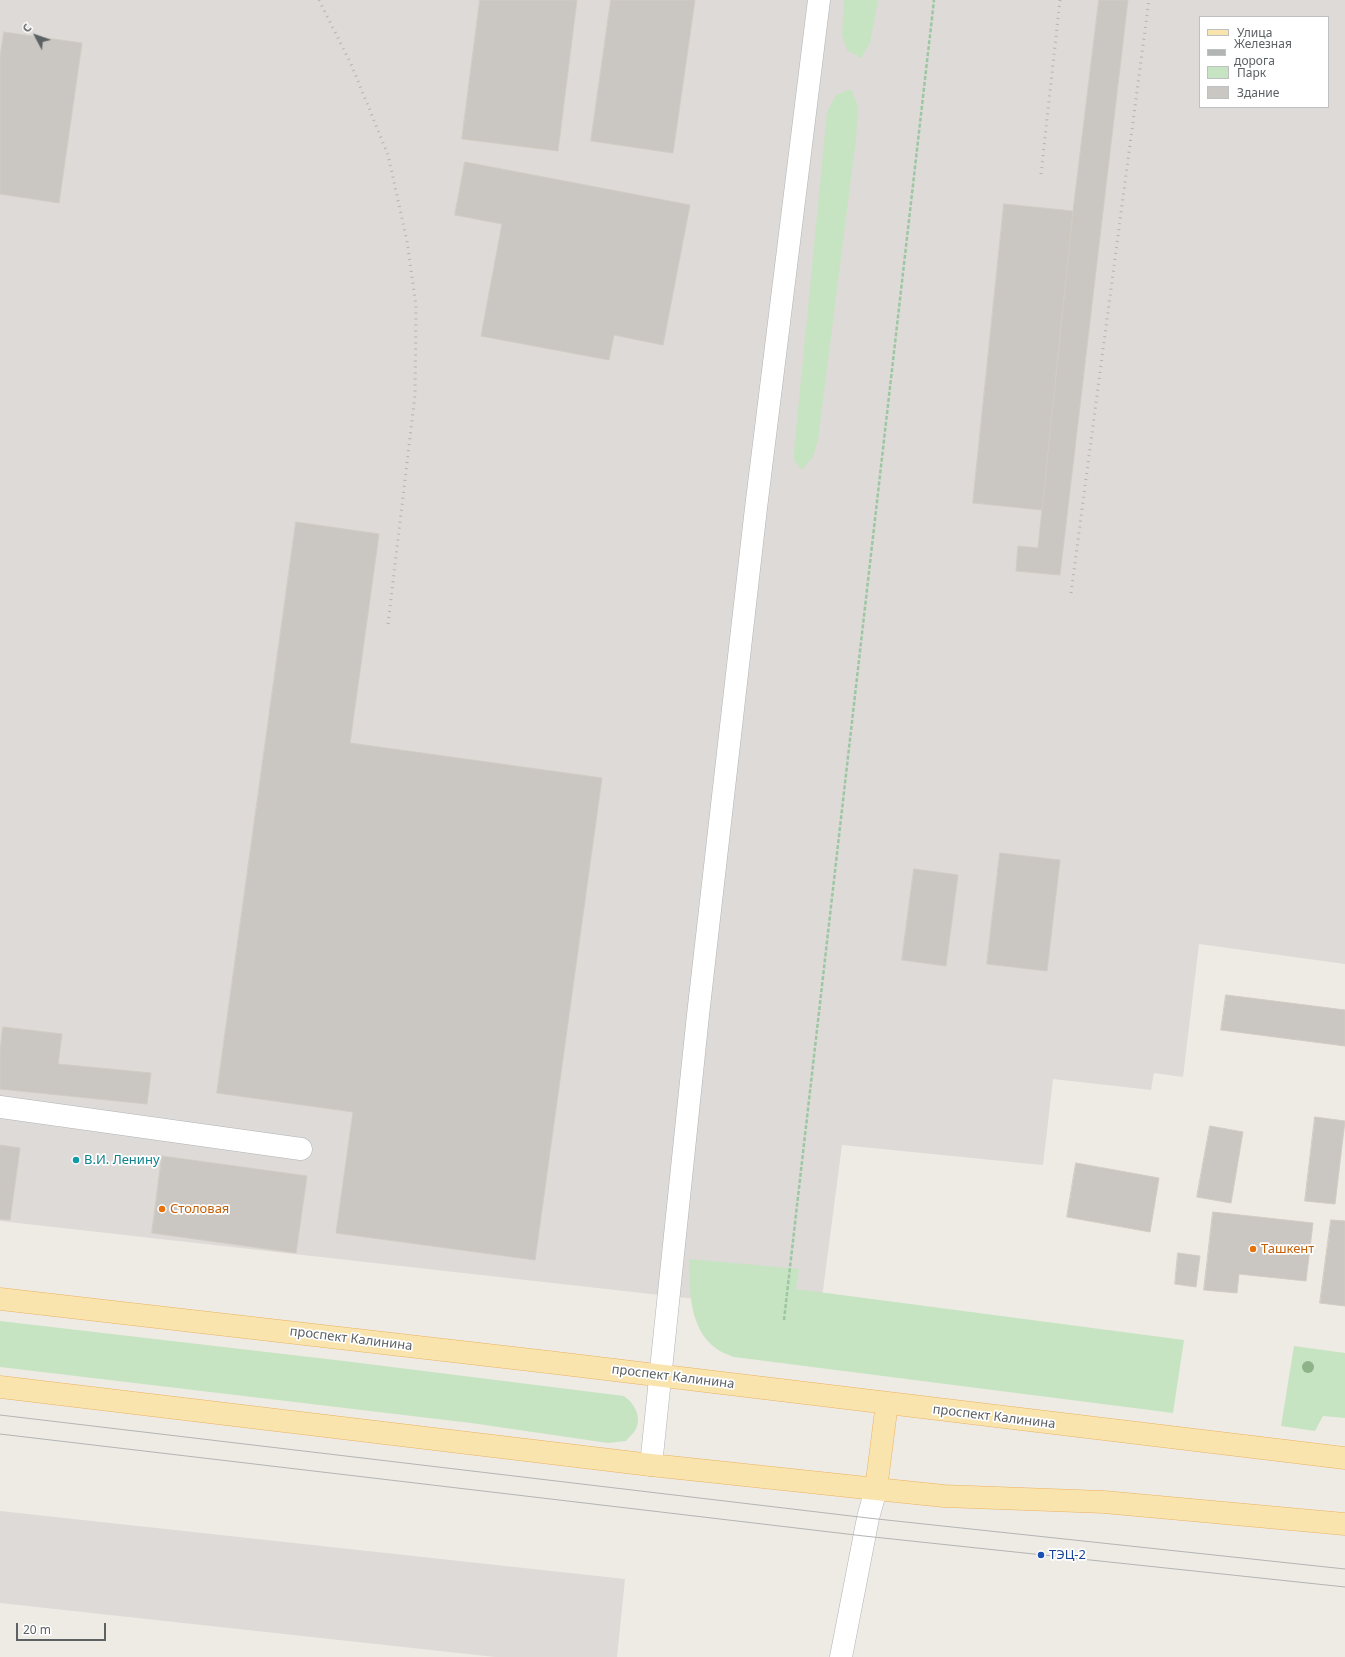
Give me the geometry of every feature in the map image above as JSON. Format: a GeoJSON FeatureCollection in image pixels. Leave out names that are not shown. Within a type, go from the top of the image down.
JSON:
{"type":"FeatureCollection","features":[{"type":"Feature","properties":{"kind":"main road","name":"проспект Калинина"},"geometry":{"type":"LineString","coordinates":[[0,1299],[1345,1458]]}},
{"type":"Feature","properties":{"kind":"main road"},"geometry":{"type":"LineString","coordinates":[[0,1387],[651,1465],[944,1496],[1104,1502],[1345,1524]]}},
{"type":"Feature","properties":{"kind":"main road"},"geometry":{"type":"LineString","coordinates":[[876,1489],[887,1403]]}},
{"type":"Feature","properties":{"kind":"street"},"geometry":{"type":"LineString","coordinates":[[651,1465],[710,912],[756,508],[818,0]]}},
{"type":"Feature","properties":{"kind":"street"},"geometry":{"type":"LineString","coordinates":[[0,1107],[301,1149]]}},
{"type":"Feature","properties":{"kind":"street"},"geometry":{"type":"LineString","coordinates":[[841,1657],[868,1518],[876,1489]]}},
{"type":"Feature","properties":{"kind":"path"},"geometry":{"type":"LineString","coordinates":[[784,1320],[934,0]]}},
{"type":"Feature","properties":{"kind":"shaded area"},"geometry":{"type":"Polygon","coordinates":[[[0,0],[1345,0],[1345,964],[1199,944],[1183,1077],[1154,1073],[1151,1090],[1053,1079],[1043,1165],[842,1145],[820,1313],[0,1221],[0,0]]]}},
{"type":"Feature","properties":{"kind":"shaded area"},"geometry":{"type":"Polygon","coordinates":[[[0,1511],[625,1579],[617,1657],[495,1657],[0,1603],[0,1511]]]}},
{"type":"Feature","properties":{"kind":"green space"},"geometry":{"type":"Polygon","coordinates":[[[844,0],[878,0],[870,43],[861,58],[847,50],[842,34],[844,0]]]}},
{"type":"Feature","properties":{"kind":"green space"},"geometry":{"type":"Polygon","coordinates":[[[851,89],[858,106],[856,139],[818,440],[813,457],[802,470],[794,460],[794,451],[827,112],[836,95],[851,89]]]}},
{"type":"Feature","properties":{"kind":"green space"},"geometry":{"type":"Polygon","coordinates":[[[689,1259],[799,1269],[796,1289],[1184,1340],[1173,1413],[734,1357],[717,1349],[708,1341],[701,1331],[692,1308],[690,1296],[689,1259]]]}},
{"type":"Feature","properties":{"kind":"green space"},"geometry":{"type":"Polygon","coordinates":[[[0,1321],[344,1361],[624,1396],[631,1402],[636,1410],[638,1424],[626,1441],[608,1443],[471,1423],[0,1367],[0,1321]]]}},
{"type":"Feature","properties":{"kind":"green space"},"geometry":{"type":"Polygon","coordinates":[[[1294,1346],[1345,1353],[1345,1418],[1323,1416],[1315,1431],[1281,1426],[1294,1346]]]}},
{"type":"Feature","properties":{"kind":"building"},"geometry":{"type":"Polygon","coordinates":[[[480,0],[577,0],[558,151],[462,139],[480,0]]]}},
{"type":"Feature","properties":{"kind":"building"},"geometry":{"type":"Polygon","coordinates":[[[611,0],[695,0],[673,153],[591,141],[611,0]]]}},
{"type":"Feature","properties":{"kind":"building"},"geometry":{"type":"Polygon","coordinates":[[[1099,0],[1128,0],[1060,575],[1016,571],[1018,546],[1038,548],[1073,211],[1099,0]]]}},
{"type":"Feature","properties":{"kind":"building"},"geometry":{"type":"Polygon","coordinates":[[[4,32],[82,43],[59,203],[0,194],[0,57],[4,32]]]}},
{"type":"Feature","properties":{"kind":"building"},"geometry":{"type":"Polygon","coordinates":[[[465,162],[690,205],[663,345],[614,335],[609,360],[481,336],[502,224],[455,215],[465,162]]]}},
{"type":"Feature","properties":{"kind":"building"},"geometry":{"type":"Polygon","coordinates":[[[1004,204],[1073,211],[1042,510],[973,503],[1004,204]]]}},
{"type":"Feature","properties":{"kind":"building"},"geometry":{"type":"Polygon","coordinates":[[[296,522],[379,534],[350,743],[602,778],[535,1260],[336,1233],[353,1112],[217,1093],[296,522]]]}},
{"type":"Feature","properties":{"kind":"building"},"geometry":{"type":"Polygon","coordinates":[[[1000,853],[1060,860],[1047,971],[987,964],[1000,853]]]}},
{"type":"Feature","properties":{"kind":"building"},"geometry":{"type":"Polygon","coordinates":[[[914,869],[958,875],[946,966],[902,960],[914,869]]]}},
{"type":"Feature","properties":{"kind":"building"},"geometry":{"type":"Polygon","coordinates":[[[1226,995],[1345,1010],[1345,1046],[1221,1030],[1226,995]]]}},
{"type":"Feature","properties":{"kind":"building"},"geometry":{"type":"Polygon","coordinates":[[[3,1027],[62,1034],[58,1064],[151,1073],[147,1104],[0,1089],[0,1051],[3,1027]]]}},
{"type":"Feature","properties":{"kind":"building"},"geometry":{"type":"Polygon","coordinates":[[[1315,1117],[1345,1121],[1335,1204],[1305,1201],[1315,1117]]]}},
{"type":"Feature","properties":{"kind":"building"},"geometry":{"type":"Polygon","coordinates":[[[1210,1126],[1243,1132],[1231,1203],[1197,1197],[1210,1126]]]}},
{"type":"Feature","properties":{"kind":"building"},"geometry":{"type":"Polygon","coordinates":[[[0,1145],[20,1148],[10,1220],[0,1219],[0,1145]]]}},
{"type":"Feature","properties":{"kind":"building"},"geometry":{"type":"Polygon","coordinates":[[[162,1156],[307,1176],[296,1253],[152,1233],[162,1156]]]}},
{"type":"Feature","properties":{"kind":"building"},"geometry":{"type":"Polygon","coordinates":[[[1076,1163],[1159,1178],[1150,1232],[1067,1217],[1076,1163]]]}},
{"type":"Feature","properties":{"kind":"building"},"geometry":{"type":"Polygon","coordinates":[[[1213,1212],[1313,1223],[1306,1281],[1239,1274],[1237,1293],[1204,1290],[1213,1212]]]}},
{"type":"Feature","properties":{"kind":"building"},"geometry":{"type":"Polygon","coordinates":[[[1331,1220],[1345,1221],[1345,1306],[1320,1303],[1331,1220]]]}},
{"type":"Feature","properties":{"kind":"building"},"geometry":{"type":"Polygon","coordinates":[[[1178,1253],[1200,1256],[1196,1287],[1175,1284],[1178,1253]]]}},
{"type":"Feature","properties":{"kind":"tram line"},"geometry":{"type":"LineString","coordinates":[[0,1415],[868,1518],[1345,1569]]}},
{"type":"Feature","properties":{"kind":"tram line"},"geometry":{"type":"LineString","coordinates":[[0,1434],[864,1536],[1345,1587]]}},
{"type":"Feature","properties":{"kind":"railway"},"geometry":{"type":"LineString","coordinates":[[319,0],[351,64],[388,155],[407,241],[416,306],[415,395],[388,624]]}},
{"type":"Feature","properties":{"kind":"railway"},"geometry":{"type":"LineString","coordinates":[[1041,174],[1060,0]]}},
{"type":"Feature","properties":{"kind":"railway"},"geometry":{"type":"LineString","coordinates":[[1071,593],[1149,0]]}},
{"type":"Feature","properties":{"kind":"place","name":"В.И. Ленину"},"geometry":{"type":"Point","coordinates":[76,1160]}},
{"type":"Feature","properties":{"kind":"place","name":"Столовая"},"geometry":{"type":"Point","coordinates":[162,1209]}},
{"type":"Feature","properties":{"kind":"place","name":"Ташкент"},"geometry":{"type":"Point","coordinates":[1253,1249]}},
{"type":"Feature","properties":{"kind":"place","name":"ТЭЦ-2"},"geometry":{"type":"Point","coordinates":[1041,1555]}}]}
